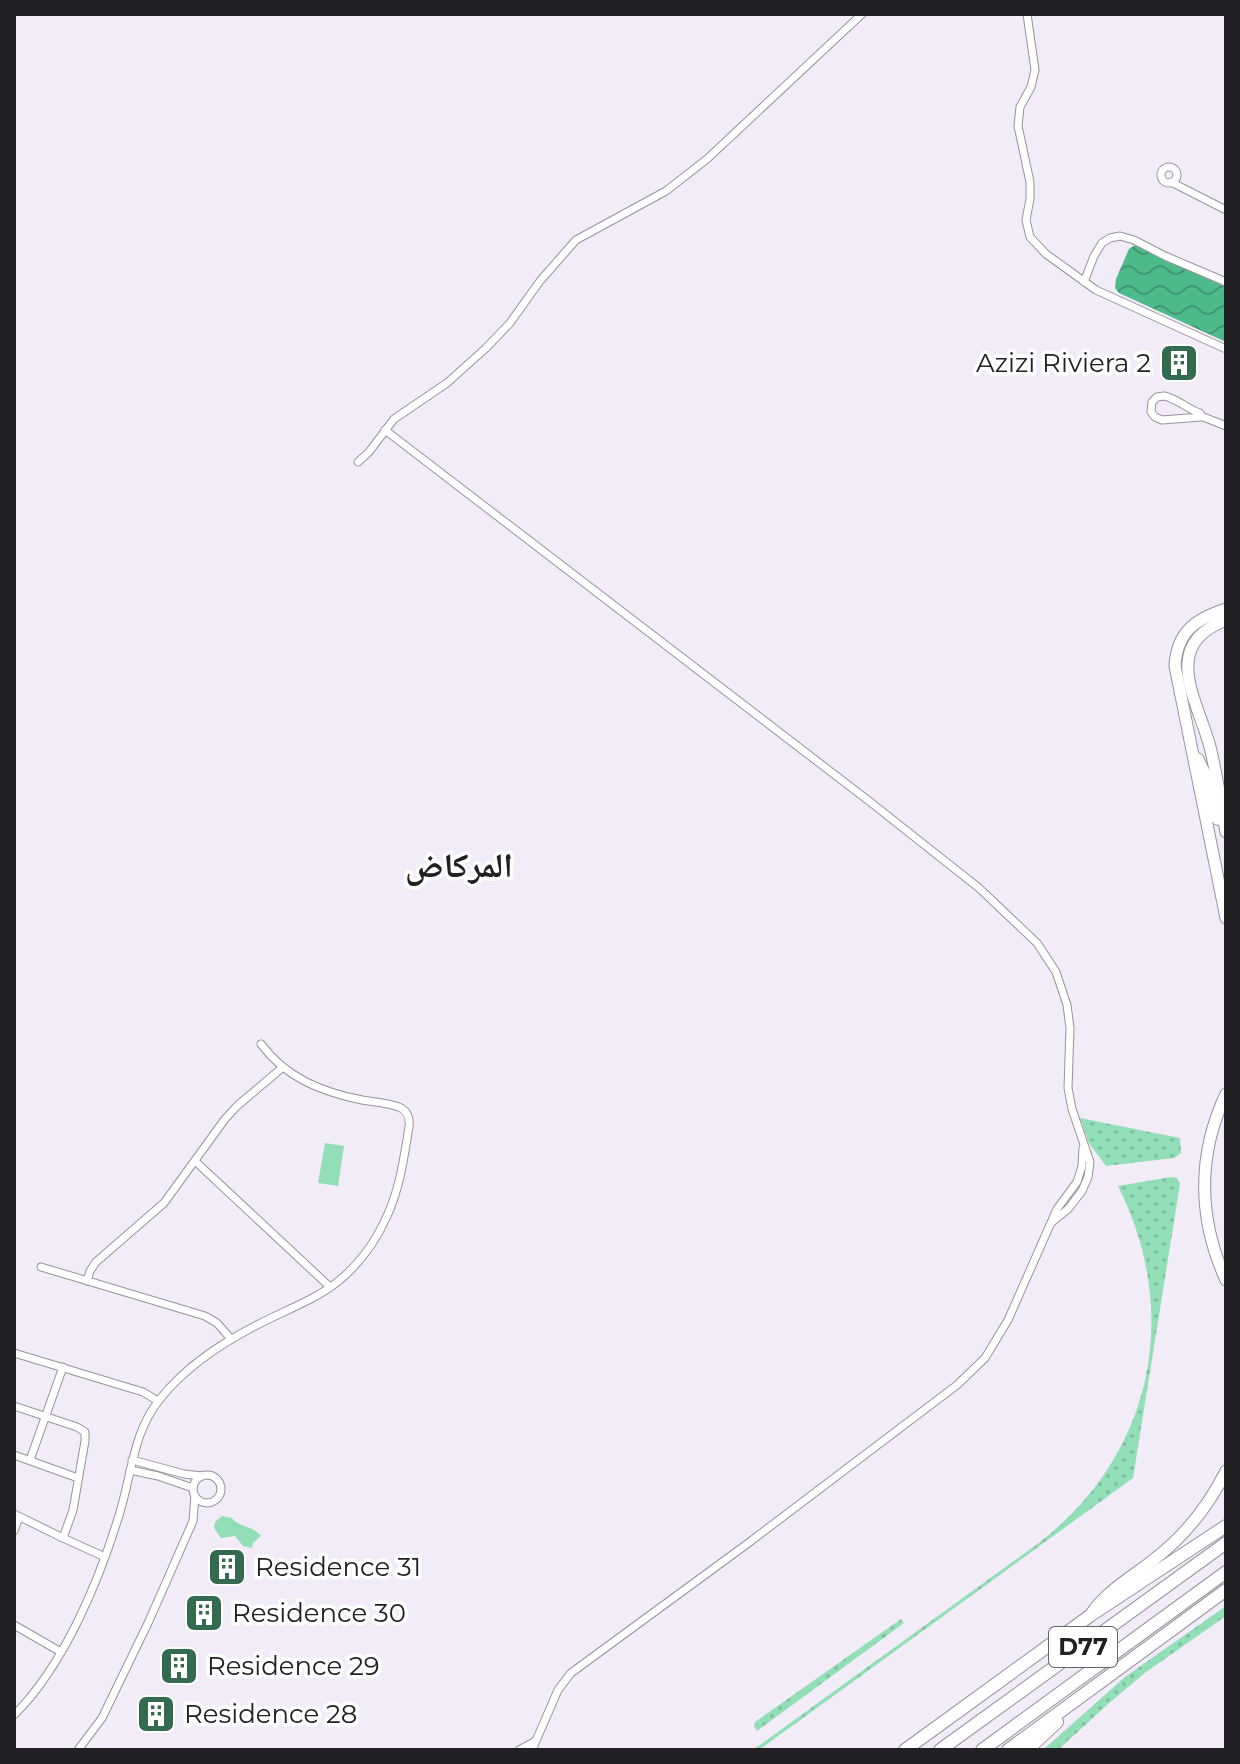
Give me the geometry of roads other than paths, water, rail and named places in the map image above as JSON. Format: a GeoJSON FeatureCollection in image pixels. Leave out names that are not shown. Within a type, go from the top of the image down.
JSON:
{"type":"FeatureCollection","features":[{"type":"Feature","properties":{"kind":"main road"},"geometry":{"type":"LineString","coordinates":[[905,1750],[1091,1615],[1226,1526]]}},
{"type":"Feature","properties":{"kind":"main road","name":"D77"},"geometry":{"type":"LineString","coordinates":[[940,1750],[1226,1543]]}},
{"type":"Feature","properties":{"kind":"main road","name":"D77"},"geometry":{"type":"LineString","coordinates":[[982,1750],[1226,1572]]}},
{"type":"Feature","properties":{"kind":"main road"},"geometry":{"type":"LineString","coordinates":[[1008,1750],[1226,1593]]}},
{"type":"Feature","properties":{"kind":"main road"},"geometry":{"type":"LineString","coordinates":[[1027,1750],[1089,1691]]}},
{"type":"Feature","properties":{"kind":"street"},"geometry":{"type":"LineString","coordinates":[[358,462],[399,415],[447,383],[486,348],[510,323],[540,281],[576,240],[683,179],[863,14]]}},
{"type":"Feature","properties":{"kind":"street"},"geometry":{"type":"LineString","coordinates":[[1027,14],[1035,70],[1018,119],[1030,182],[1027,214],[1030,237],[1037,246],[1084,282],[1110,297],[1226,349]]}},
{"type":"Feature","properties":{"kind":"street"},"geometry":{"type":"LineString","coordinates":[[1171,182],[1226,210]]}},
{"type":"Feature","properties":{"kind":"street"},"geometry":{"type":"LineString","coordinates":[[1084,282],[1102,243],[1120,236],[1226,282]]}},
{"type":"Feature","properties":{"kind":"street"},"geometry":{"type":"LineString","coordinates":[[1201,416],[1158,419],[1153,415],[1151,405],[1157,397],[1168,397],[1226,426]]}},
{"type":"Feature","properties":{"kind":"street"},"geometry":{"type":"LineString","coordinates":[[385,430],[869,801],[979,888],[1029,934],[1051,962],[1064,994],[1070,1028],[1068,1088],[1082,1142],[1080,1174],[1073,1189],[1057,1209],[1008,1320],[993,1347],[976,1368],[747,1544],[571,1673],[558,1690],[533,1746],[519,1750]]}},
{"type":"Feature","properties":{"kind":"street"},"geometry":{"type":"LineString","coordinates":[[1226,609],[1195,623],[1182,638],[1176,651],[1175,673],[1226,918]]}},
{"type":"Feature","properties":{"kind":"street"},"geometry":{"type":"LineString","coordinates":[[1225,828],[1207,736],[1188,681],[1187,668],[1190,654],[1200,636],[1210,627],[1226,620]]}},
{"type":"Feature","properties":{"kind":"street"},"geometry":{"type":"LineString","coordinates":[[1193,752],[1206,776],[1215,815],[1225,828]]}},
{"type":"Feature","properties":{"kind":"street"},"geometry":{"type":"LineString","coordinates":[[1217,785],[1226,796]]}},
{"type":"Feature","properties":{"kind":"street"},"geometry":{"type":"LineString","coordinates":[[1211,847],[1225,828]]}},
{"type":"Feature","properties":{"kind":"street"},"geometry":{"type":"LineString","coordinates":[[14,1715],[43,1681],[88,1597],[121,1509],[139,1436],[158,1401],[189,1369],[231,1339],[330,1287],[346,1274],[363,1257],[389,1213],[399,1181],[410,1120],[407,1113],[401,1108],[327,1092],[307,1083],[283,1067],[261,1044]]}},
{"type":"Feature","properties":{"kind":"street"},"geometry":{"type":"LineString","coordinates":[[87,1281],[96,1262],[164,1203],[231,1112],[283,1067]]}},
{"type":"Feature","properties":{"kind":"street"},"geometry":{"type":"LineString","coordinates":[[1226,1094],[1210,1136],[1204,1188],[1211,1240],[1226,1280]]}},
{"type":"Feature","properties":{"kind":"street"},"geometry":{"type":"LineString","coordinates":[[195,1161],[330,1287]]}},
{"type":"Feature","properties":{"kind":"street"},"geometry":{"type":"LineString","coordinates":[[41,1267],[205,1316],[221,1326],[231,1339]]}},
{"type":"Feature","properties":{"kind":"street"},"geometry":{"type":"LineString","coordinates":[[14,1353],[143,1392],[158,1401]]}},
{"type":"Feature","properties":{"kind":"street"},"geometry":{"type":"LineString","coordinates":[[30,1460],[63,1367]]}},
{"type":"Feature","properties":{"kind":"street"},"geometry":{"type":"LineString","coordinates":[[14,1406],[85,1432],[73,1510],[63,1538]]}},
{"type":"Feature","properties":{"kind":"street"},"geometry":{"type":"LineString","coordinates":[[14,1455],[78,1478]]}},
{"type":"Feature","properties":{"kind":"street"},"geometry":{"type":"LineString","coordinates":[[132,1460],[159,1471],[194,1492],[201,1501],[212,1502]]}},
{"type":"Feature","properties":{"kind":"street"},"geometry":{"type":"LineString","coordinates":[[78,1750],[99,1724],[109,1705],[193,1521],[220,1495],[220,1483],[213,1476],[130,1470]]}},
{"type":"Feature","properties":{"kind":"street"},"geometry":{"type":"LineString","coordinates":[[1091,1615],[1104,1598],[1183,1534],[1208,1503],[1226,1471]]}},
{"type":"Feature","properties":{"kind":"street"},"geometry":{"type":"LineString","coordinates":[[193,1521],[196,1480],[202,1476]]}},
{"type":"Feature","properties":{"kind":"street"},"geometry":{"type":"LineString","coordinates":[[14,1531],[16,1516],[105,1557]]}},
{"type":"Feature","properties":{"kind":"street"},"geometry":{"type":"LineString","coordinates":[[14,1625],[61,1652]]}},
{"type":"Feature","properties":{"kind":"water"},"geometry":{"type":"Polygon","coordinates":[[[1135,245],[1226,287],[1226,342],[1119,293],[1115,288],[1116,279],[1129,249],[1135,245]]]}},
{"type":"Feature","properties":{"kind":"place","name":"Azizi Riviera 2"},"geometry":{"type":"Point","coordinates":[1179,363]}},
{"type":"Feature","properties":{"kind":"place","name":"Residence 31"},"geometry":{"type":"Point","coordinates":[227,1567]}},
{"type":"Feature","properties":{"kind":"place","name":"Residence 30"},"geometry":{"type":"Point","coordinates":[204,1613]}},
{"type":"Feature","properties":{"kind":"place","name":"Residence 29"},"geometry":{"type":"Point","coordinates":[179,1666]}},
{"type":"Feature","properties":{"kind":"place","name":"Residence 28"},"geometry":{"type":"Point","coordinates":[156,1714]}},
{"type":"Feature","properties":{"kind":"district","name":"المركاض"},"geometry":{"type":"Point","coordinates":[459,865]}}]}
